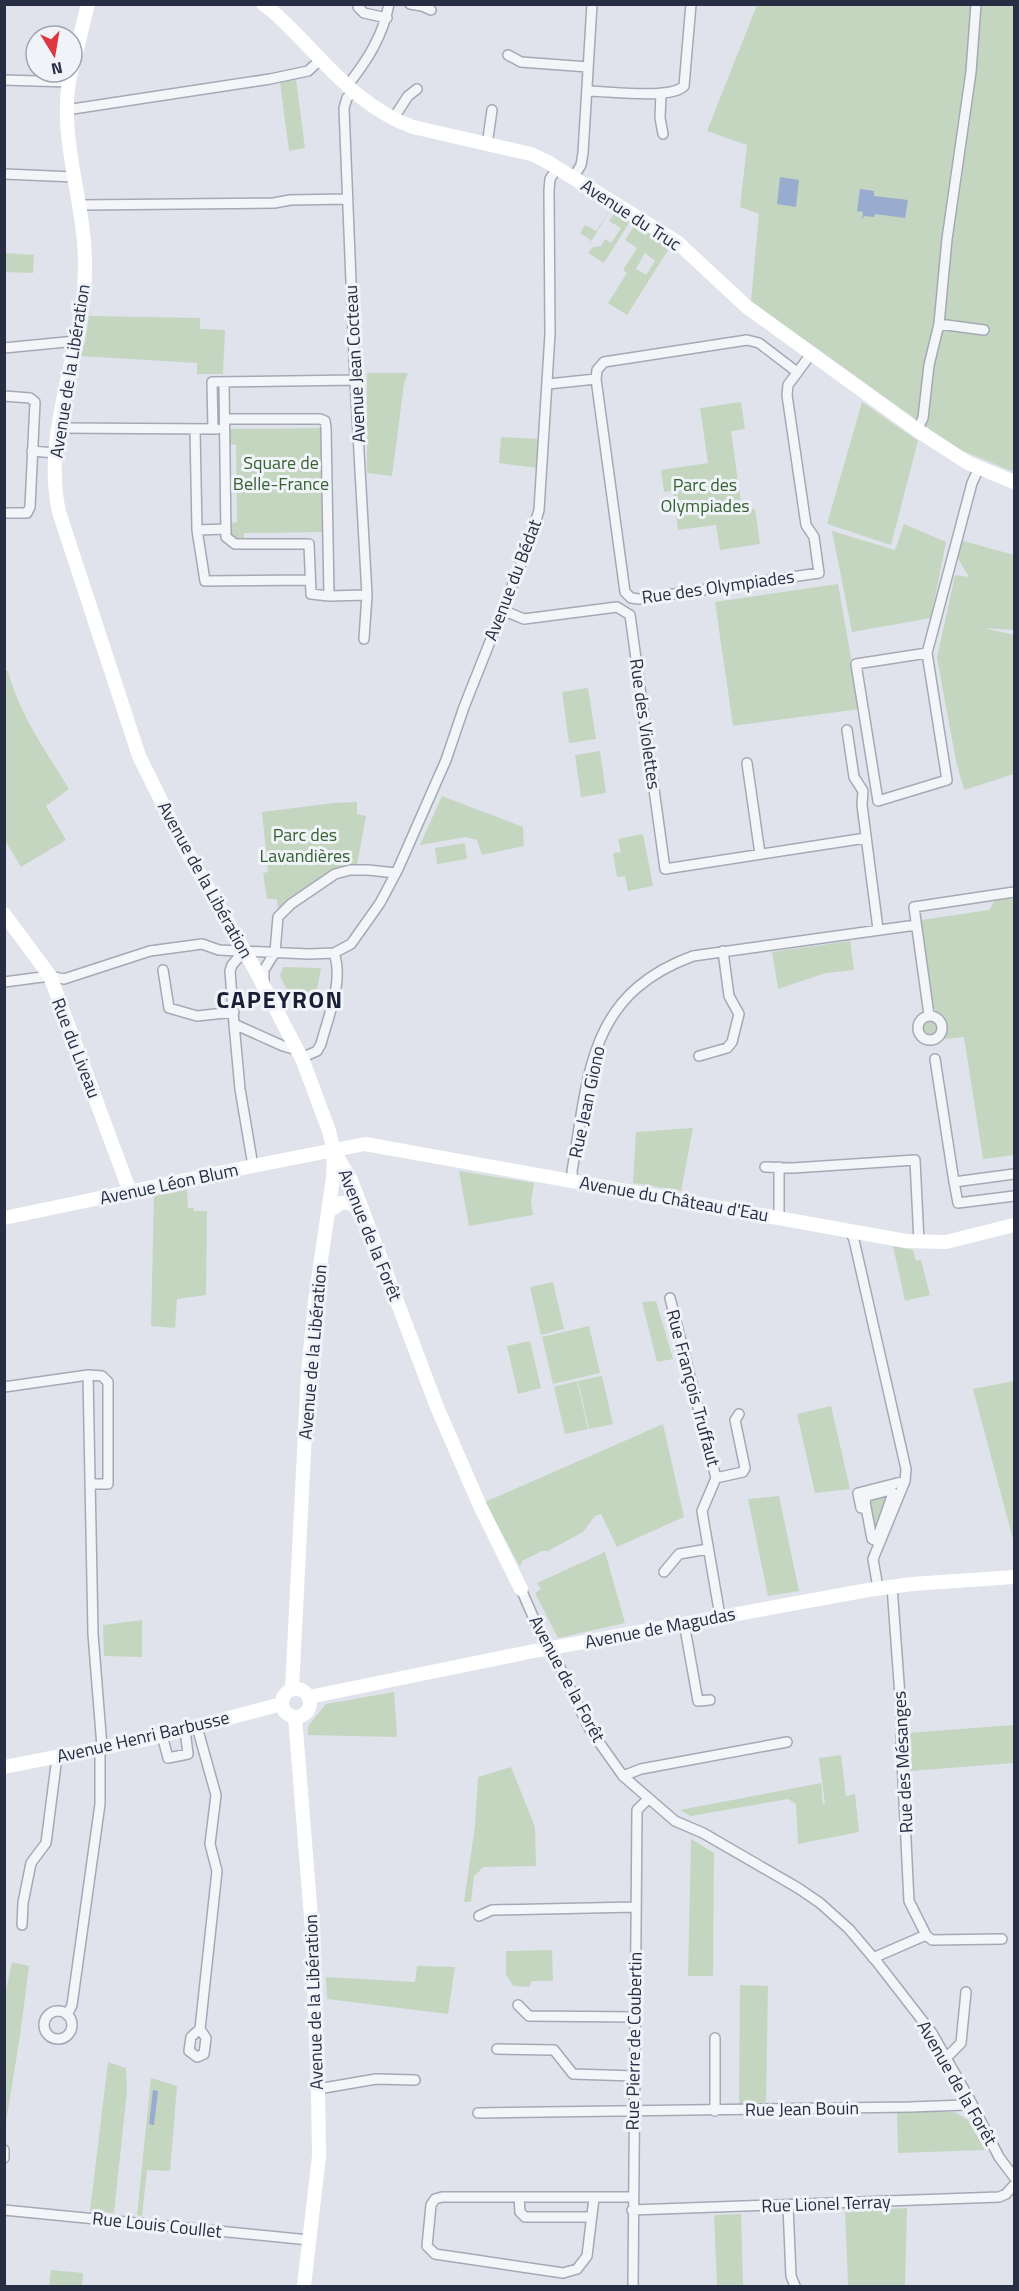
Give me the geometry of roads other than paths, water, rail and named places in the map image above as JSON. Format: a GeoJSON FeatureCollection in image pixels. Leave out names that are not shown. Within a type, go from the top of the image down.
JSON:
{"type":"FeatureCollection","features":[{"type":"Feature","properties":{"kind":"main road","name":"Avenue de la Libération"},"geometry":{"type":"LineString","coordinates":[[83,24],[88,4]]}},
{"type":"Feature","properties":{"kind":"main road","name":"Avenue du Truc"},"geometry":{"type":"LineString","coordinates":[[263,4],[283,21],[350,89],[393,119],[413,127],[531,154],[557,168],[677,242],[747,307],[916,430],[950,453],[1014,482]]}},
{"type":"Feature","properties":{"kind":"main road","name":"Avenue de la Libération"},"geometry":{"type":"LineString","coordinates":[[70,84],[66,110],[68,133],[81,205],[86,266],[83,303],[55,453],[55,485],[60,512],[133,740],[183,844],[299,1054],[329,1131],[334,1150],[333,1178],[315,1301],[308,1372],[292,1683]]}},
{"type":"Feature","properties":{"kind":"main road","name":"Rue du Liveau"},"geometry":{"type":"LineString","coordinates":[[4,914],[50,976],[130,1192]]}},
{"type":"Feature","properties":{"kind":"main road","name":"Avenue du Château d'Eau"},"geometry":{"type":"LineString","coordinates":[[334,1150],[365,1144],[919,1242],[963,1240],[1014,1225]]}},
{"type":"Feature","properties":{"kind":"main road","name":"Avenue Léon Blum"},"geometry":{"type":"LineString","coordinates":[[4,1218],[334,1150]]}},
{"type":"Feature","properties":{"kind":"main road","name":"Avenue de la Forêt"},"geometry":{"type":"LineString","coordinates":[[334,1150],[351,1180],[437,1407],[480,1506],[521,1589]]}},
{"type":"Feature","properties":{"kind":"main road"},"geometry":{"type":"LineString","coordinates":[[329,1210],[341,1203],[350,1203],[365,1215]]}},
{"type":"Feature","properties":{"kind":"main road","name":"Avenue de Magudas"},"geometry":{"type":"LineString","coordinates":[[309,1697],[720,1616],[885,1587],[1014,1577]]}},
{"type":"Feature","properties":{"kind":"main road"},"geometry":{"type":"LineString","coordinates":[[292,1683],[309,1697],[308,1711],[295,1717],[288,1714],[282,1704],[283,1696],[292,1683]]}},
{"type":"Feature","properties":{"kind":"main road","name":"Avenue Henri Barbusse"},"geometry":{"type":"LineString","coordinates":[[4,1767],[162,1735],[282,1704]]}},
{"type":"Feature","properties":{"kind":"main road","name":"Avenue de la Libération"},"geometry":{"type":"LineString","coordinates":[[295,1717],[316,1997],[318,2089],[319,2156],[304,2286]]}},
{"type":"Feature","properties":{"kind":"street","name":"Avenue Jean Cocteau"},"geometry":{"type":"LineString","coordinates":[[364,639],[367,595],[355,380],[344,108],[350,89],[381,35],[389,4]]}},
{"type":"Feature","properties":{"kind":"street"},"geometry":{"type":"LineString","coordinates":[[410,4],[431,10]]}},
{"type":"Feature","properties":{"kind":"street"},"geometry":{"type":"LineString","coordinates":[[573,178],[581,165],[583,153],[592,4]]}},
{"type":"Feature","properties":{"kind":"street"},"geometry":{"type":"LineString","coordinates":[[587,91],[662,93],[680,91],[684,86],[691,4]]}},
{"type":"Feature","properties":{"kind":"street"},"geometry":{"type":"LineString","coordinates":[[916,430],[923,418],[929,365],[939,324],[947,239],[971,72],[976,4]]}},
{"type":"Feature","properties":{"kind":"street"},"geometry":{"type":"LineString","coordinates":[[358,7],[364,13],[387,18]]}},
{"type":"Feature","properties":{"kind":"street"},"geometry":{"type":"LineString","coordinates":[[508,55],[521,62],[588,67]]}},
{"type":"Feature","properties":{"kind":"street"},"geometry":{"type":"LineString","coordinates":[[66,110],[270,79],[308,71],[320,60]]}},
{"type":"Feature","properties":{"kind":"street"},"geometry":{"type":"LineString","coordinates":[[4,80],[24,78]]}},
{"type":"Feature","properties":{"kind":"street"},"geometry":{"type":"LineString","coordinates":[[393,119],[408,96],[417,89]]}},
{"type":"Feature","properties":{"kind":"street"},"geometry":{"type":"LineString","coordinates":[[662,93],[660,118],[663,134]]}},
{"type":"Feature","properties":{"kind":"street"},"geometry":{"type":"LineString","coordinates":[[487,145],[492,110]]}},
{"type":"Feature","properties":{"kind":"street","name":"Avenue du Bédat"},"geometry":{"type":"LineString","coordinates":[[334,952],[351,944],[365,927],[396,873],[446,760],[464,707],[530,541],[539,510],[550,334],[549,190],[550,179],[557,168]]}},
{"type":"Feature","properties":{"kind":"street"},"geometry":{"type":"LineString","coordinates":[[4,174],[75,177]]}},
{"type":"Feature","properties":{"kind":"street"},"geometry":{"type":"LineString","coordinates":[[81,205],[274,203],[291,200],[348,199]]}},
{"type":"Feature","properties":{"kind":"street"},"geometry":{"type":"LineString","coordinates":[[939,324],[984,330]]}},
{"type":"Feature","properties":{"kind":"street"},"geometry":{"type":"LineString","coordinates":[[548,384],[596,379],[597,370],[604,362],[747,340],[759,343],[797,372]]}},
{"type":"Feature","properties":{"kind":"street"},"geometry":{"type":"LineString","coordinates":[[4,348],[76,341]]}},
{"type":"Feature","properties":{"kind":"street","name":"Rue des Olympiades"},"geometry":{"type":"LineString","coordinates":[[596,379],[625,592],[631,598],[639,599],[819,573],[814,537],[806,525],[787,395],[788,384],[811,354]]}},
{"type":"Feature","properties":{"kind":"street"},"geometry":{"type":"LineString","coordinates":[[213,429],[212,382],[355,380]]}},
{"type":"Feature","properties":{"kind":"street"},"geometry":{"type":"LineString","coordinates":[[224,382],[226,537],[235,544],[309,544],[311,594],[367,595]]}},
{"type":"Feature","properties":{"kind":"street"},"geometry":{"type":"LineString","coordinates":[[4,396],[30,398],[35,402],[30,507],[27,513],[4,513]]}},
{"type":"Feature","properties":{"kind":"street"},"geometry":{"type":"LineString","coordinates":[[58,428],[213,429],[225,424],[320,419],[325,421],[327,428],[329,596]]}},
{"type":"Feature","properties":{"kind":"street"},"geometry":{"type":"LineString","coordinates":[[195,429],[197,530],[205,581],[310,580]]}},
{"type":"Feature","properties":{"kind":"street"},"geometry":{"type":"LineString","coordinates":[[32,452],[55,453]]}},
{"type":"Feature","properties":{"kind":"street"},"geometry":{"type":"LineString","coordinates":[[927,653],[856,664],[878,801],[947,780],[927,653],[972,483],[979,468]]}},
{"type":"Feature","properties":{"kind":"street"},"geometry":{"type":"LineString","coordinates":[[197,530],[226,529]]}},
{"type":"Feature","properties":{"kind":"street","name":"Rue des Violettes"},"geometry":{"type":"LineString","coordinates":[[502,610],[524,619],[617,607],[630,615],[665,869],[760,854]]}},
{"type":"Feature","properties":{"kind":"street"},"geometry":{"type":"LineString","coordinates":[[847,730],[854,777],[863,791],[862,805],[879,929]]}},
{"type":"Feature","properties":{"kind":"street"},"geometry":{"type":"LineString","coordinates":[[747,763],[760,854],[866,838]]}},
{"type":"Feature","properties":{"kind":"street"},"geometry":{"type":"LineString","coordinates":[[264,987],[264,970],[275,952],[278,917],[291,904],[335,874],[350,870],[396,873]]}},
{"type":"Feature","properties":{"kind":"street"},"geometry":{"type":"LineString","coordinates":[[929,1015],[914,907],[1014,892]]}},
{"type":"Feature","properties":{"kind":"street","name":"Rue Jean Giono"},"geometry":{"type":"LineString","coordinates":[[573,1181],[596,1045],[609,1020],[625,998],[647,978],[671,964],[693,956],[916,925]]}},
{"type":"Feature","properties":{"kind":"street"},"geometry":{"type":"LineString","coordinates":[[4,982],[50,976],[64,979],[150,951],[202,944],[219,950],[334,952],[338,962],[338,979],[321,1044],[317,1051],[299,1054],[234,1024]]}},
{"type":"Feature","properties":{"kind":"street"},"geometry":{"type":"LineString","coordinates":[[244,951],[232,965],[230,971],[240,1089],[253,1166]]}},
{"type":"Feature","properties":{"kind":"street"},"geometry":{"type":"LineString","coordinates":[[699,1056],[727,1048],[732,1042],[739,1014],[729,996],[723,951]]}},
{"type":"Feature","properties":{"kind":"street"},"geometry":{"type":"LineString","coordinates":[[163,970],[169,1008],[197,1016],[234,1012]]}},
{"type":"Feature","properties":{"kind":"street"},"geometry":{"type":"LineString","coordinates":[[935,1059],[958,1203],[1014,1196]]}},
{"type":"Feature","properties":{"kind":"street"},"geometry":{"type":"LineString","coordinates":[[765,1167],[793,1168],[915,1160],[919,1242]]}},
{"type":"Feature","properties":{"kind":"street"},"geometry":{"type":"LineString","coordinates":[[778,1217],[779,1167]]}},
{"type":"Feature","properties":{"kind":"street"},"geometry":{"type":"LineString","coordinates":[[954,1182],[1014,1174]]}},
{"type":"Feature","properties":{"kind":"street"},"geometry":{"type":"LineString","coordinates":[[850,1230],[906,1469],[905,1481],[873,1559]]}},
{"type":"Feature","properties":{"kind":"street","name":"Rue François Truffaut"},"geometry":{"type":"LineString","coordinates":[[670,1298],[716,1478],[702,1511],[720,1616]]}},
{"type":"Feature","properties":{"kind":"street"},"geometry":{"type":"LineString","coordinates":[[4,1387],[88,1376],[102,1376],[108,1382],[108,1484],[92,1484]]}},
{"type":"Feature","properties":{"kind":"street"},"geometry":{"type":"LineString","coordinates":[[67,2015],[72,2005],[100,1804],[102,1747],[93,1634],[92,1484],[88,1376]]}},
{"type":"Feature","properties":{"kind":"street"},"geometry":{"type":"LineString","coordinates":[[716,1478],[742,1472],[745,1468],[735,1420],[739,1414]]}},
{"type":"Feature","properties":{"kind":"street","name":"Rue des Mésanges"},"geometry":{"type":"LineString","coordinates":[[905,1481],[858,1493],[873,1559],[885,1587],[902,1724],[909,1899],[926,1935]]}},
{"type":"Feature","properties":{"kind":"street"},"geometry":{"type":"LineString","coordinates":[[891,1490],[893,1493],[877,1539],[874,1540],[865,1502],[867,1496],[891,1490]]}},
{"type":"Feature","properties":{"kind":"street"},"geometry":{"type":"LineString","coordinates":[[664,1572],[679,1554],[708,1549]]}},
{"type":"Feature","properties":{"kind":"street","name":"Avenue de la Forêt"},"geometry":{"type":"LineString","coordinates":[[521,1589],[589,1728],[623,1776],[675,1821],[703,1833],[771,1871],[820,1903],[849,1929],[919,2015],[971,2102],[999,2157],[1014,2177]]}},
{"type":"Feature","properties":{"kind":"street"},"geometry":{"type":"LineString","coordinates":[[684,1623],[698,1701],[710,1700]]}},
{"type":"Feature","properties":{"kind":"street"},"geometry":{"type":"LineString","coordinates":[[162,1735],[168,1758],[178,1757],[188,1754],[191,1728]]}},
{"type":"Feature","properties":{"kind":"street"},"geometry":{"type":"LineString","coordinates":[[191,1728],[216,1795],[210,1844],[217,1871],[200,2029]]}},
{"type":"Feature","properties":{"kind":"street"},"geometry":{"type":"LineString","coordinates":[[623,1776],[641,1769],[787,1742]]}},
{"type":"Feature","properties":{"kind":"street"},"geometry":{"type":"LineString","coordinates":[[22,1925],[24,1895],[31,1863],[46,1843],[57,1757]]}},
{"type":"Feature","properties":{"kind":"street","name":"Rue Pierre de Coubertin"},"geometry":{"type":"LineString","coordinates":[[633,2286],[633,2112],[638,1810],[648,1799]]}},
{"type":"Feature","properties":{"kind":"street"},"geometry":{"type":"LineString","coordinates":[[479,1916],[492,1910],[636,1907]]}},
{"type":"Feature","properties":{"kind":"street"},"geometry":{"type":"LineString","coordinates":[[873,1958],[926,1935],[932,1940],[1002,1939]]}},
{"type":"Feature","properties":{"kind":"street"},"geometry":{"type":"LineString","coordinates":[[946,2058],[961,2043],[966,1992]]}},
{"type":"Feature","properties":{"kind":"street"},"geometry":{"type":"LineString","coordinates":[[518,2005],[529,2016],[635,2017]]}},
{"type":"Feature","properties":{"kind":"street"},"geometry":{"type":"LineString","coordinates":[[715,2038],[715,2110]]}},
{"type":"Feature","properties":{"kind":"street"},"geometry":{"type":"LineString","coordinates":[[497,2049],[554,2050],[573,2074],[634,2076]]}},
{"type":"Feature","properties":{"kind":"street"},"geometry":{"type":"LineString","coordinates":[[318,2089],[376,2079],[415,2080]]}},
{"type":"Feature","properties":{"kind":"street","name":"Rue Jean Bouin"},"geometry":{"type":"LineString","coordinates":[[478,2113],[964,2105],[971,2102]]}},
{"type":"Feature","properties":{"kind":"street"},"geometry":{"type":"LineString","coordinates":[[4,2150],[4,2158]]}},
{"type":"Feature","properties":{"kind":"street","name":"Rue Lionel Terray"},"geometry":{"type":"LineString","coordinates":[[632,2210],[999,2197],[1006,2194],[1014,2185]]}},
{"type":"Feature","properties":{"kind":"street"},"geometry":{"type":"LineString","coordinates":[[594,2198],[587,2256],[577,2269],[563,2273],[435,2254],[427,2246],[431,2205],[435,2199],[442,2197],[633,2197]]}},
{"type":"Feature","properties":{"kind":"street"},"geometry":{"type":"LineString","coordinates":[[519,2197],[520,2212],[525,2217],[592,2217]]}},
{"type":"Feature","properties":{"kind":"street"},"geometry":{"type":"LineString","coordinates":[[788,2206],[791,2276],[795,2286]]}},
{"type":"Feature","properties":{"kind":"street","name":"Rue Louis Coullet"},"geometry":{"type":"LineString","coordinates":[[4,2210],[309,2240]]}},
{"type":"Feature","properties":{"kind":"water"},"geometry":{"type":"Polygon","coordinates":[[[780,177],[799,180],[796,207],[777,204],[780,177]]]}},
{"type":"Feature","properties":{"kind":"water"},"geometry":{"type":"Polygon","coordinates":[[[860,189],[874,191],[874,196],[908,200],[905,218],[875,214],[874,217],[864,216],[862,220],[863,212],[857,211],[860,189]]]}},
{"type":"Feature","properties":{"kind":"water"},"geometry":{"type":"Polygon","coordinates":[[[153,2090],[158,2091],[154,2125],[149,2124],[153,2090]]]}},
{"type":"Feature","properties":{"kind":"district","name":"CAPEYRON"},"geometry":{"type":"Point","coordinates":[280,1000]}},
{"type":"Feature","properties":{"kind":"park label","name":"Square de Belle-France"},"geometry":{"type":"Point","coordinates":[281,473]}},
{"type":"Feature","properties":{"kind":"park label","name":"Parc des Olympiades"},"geometry":{"type":"Point","coordinates":[705,495]}},
{"type":"Feature","properties":{"kind":"park label","name":"Parc des Lavandières"},"geometry":{"type":"Point","coordinates":[305,845]}}]}
